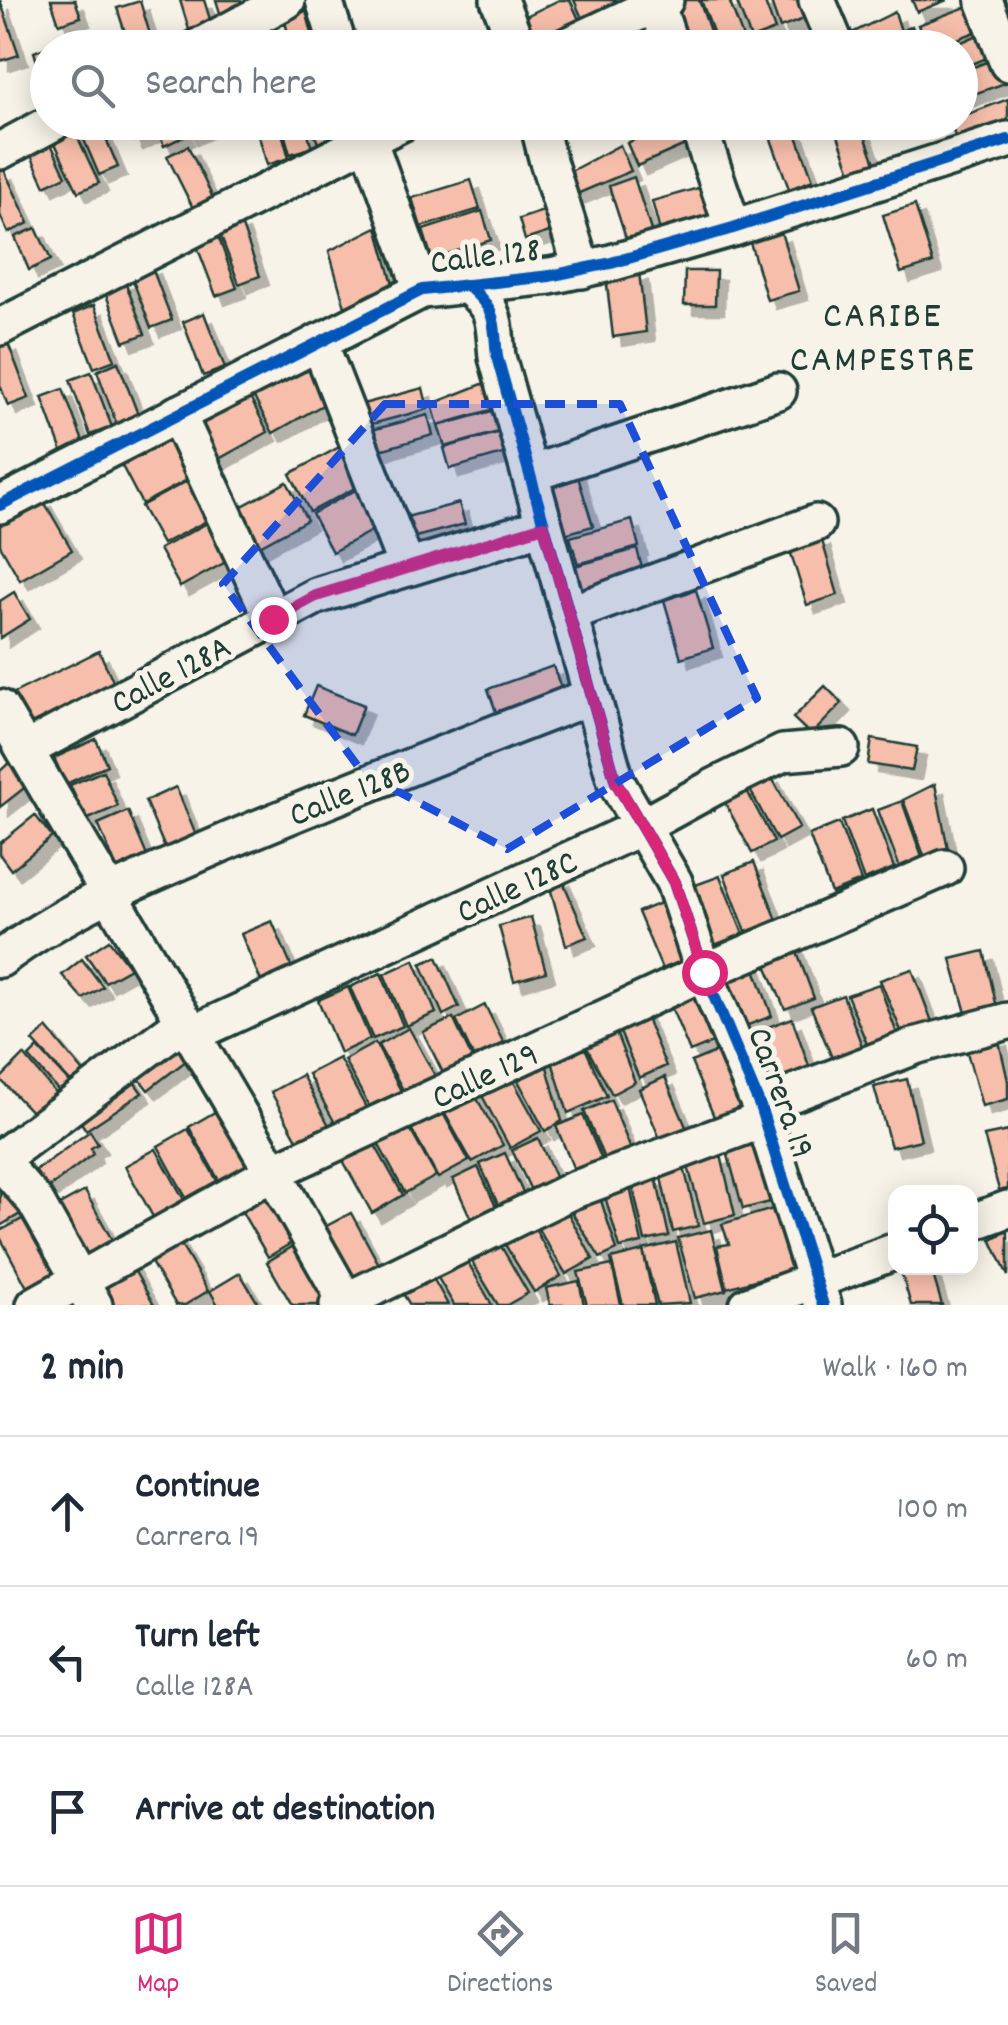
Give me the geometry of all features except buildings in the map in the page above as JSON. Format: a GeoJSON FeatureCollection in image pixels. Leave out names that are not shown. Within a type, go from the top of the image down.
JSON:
{"type":"FeatureCollection","features":[{"type":"Feature","properties":{"kind":"street"},"geometry":{"type":"LineString","coordinates":[[231,30],[287,0]]}},
{"type":"Feature","properties":{"kind":"street"},"geometry":{"type":"LineString","coordinates":[[324,0],[333,30]]}},
{"type":"Feature","properties":{"kind":"street"},"geometry":{"type":"LineString","coordinates":[[499,0],[511,30]]}},
{"type":"Feature","properties":{"kind":"street"},"geometry":{"type":"LineString","coordinates":[[817,0],[830,30]]}},
{"type":"Feature","properties":{"kind":"street"},"geometry":{"type":"LineString","coordinates":[[984,0],[1008,63]]}},
{"type":"Feature","properties":{"kind":"street"},"geometry":{"type":"LineString","coordinates":[[600,30],[659,1],[666,30]]}},
{"type":"Feature","properties":{"kind":"street"},"geometry":{"type":"LineString","coordinates":[[0,151],[30,135]]}},
{"type":"Feature","properties":{"kind":"street"},"geometry":{"type":"LineString","coordinates":[[0,327],[348,140]]}},
{"type":"Feature","properties":{"kind":"street"},"geometry":{"type":"LineString","coordinates":[[368,140],[422,290]]}},
{"type":"Feature","properties":{"kind":"street"},"geometry":{"type":"LineString","coordinates":[[542,140],[582,270]]}},
{"type":"Feature","properties":{"kind":"street"},"geometry":{"type":"LineString","coordinates":[[703,140],[732,228]]}},
{"type":"Feature","properties":{"kind":"street","name":"Calle 128"},"geometry":{"type":"LineString","coordinates":[[0,505],[422,290],[582,270],[732,228],[1008,140]]}},
{"type":"Feature","properties":{"kind":"street","name":"Carrera 19"},"geometry":{"type":"LineString","coordinates":[[466,285],[492,311],[497,357],[616,782],[674,882],[704,972],[762,1113],[820,1293]]}},
{"type":"Feature","properties":{"kind":"street"},"geometry":{"type":"LineString","coordinates":[[319,342],[408,568]]}},
{"type":"Feature","properties":{"kind":"street"},"geometry":{"type":"LineString","coordinates":[[530,474],[778,391]]}},
{"type":"Feature","properties":{"kind":"street"},"geometry":{"type":"LineString","coordinates":[[177,414],[273,619]]}},
{"type":"Feature","properties":{"kind":"street"},"geometry":{"type":"LineString","coordinates":[[568,614],[816,523]]}},
{"type":"Feature","properties":{"kind":"street","name":"Calle 128A"},"geometry":{"type":"LineString","coordinates":[[25,750],[316,596],[544,526]]}},
{"type":"Feature","properties":{"kind":"street","name":"Calle 128B"},"geometry":{"type":"LineString","coordinates":[[0,959],[34,934],[108,892],[354,788],[592,696]]}},
{"type":"Feature","properties":{"kind":"street"},"geometry":{"type":"LineString","coordinates":[[0,708],[273,1172],[344,1304],[572,1191],[918,1045],[1008,1022]]}},
{"type":"Feature","properties":{"kind":"street","name":"Calle 128C"},"geometry":{"type":"LineString","coordinates":[[0,1160],[189,1028],[641,828],[782,754],[841,748]]}},
{"type":"Feature","properties":{"kind":"street","name":"Calle 129"},"geometry":{"type":"LineString","coordinates":[[35,1305],[87,1292],[273,1172],[704,972],[945,868]]}},
{"type":"Feature","properties":{"kind":"street"},"geometry":{"type":"LineString","coordinates":[[0,1160],[34,1201],[87,1292]]}},
{"type":"Feature","properties":{"kind":"street"},"geometry":{"type":"LineString","coordinates":[[978,1220],[1008,1210]]}},
{"type":"Feature","properties":{"kind":"street"},"geometry":{"type":"LineString","coordinates":[[748,1305],[820,1293],[888,1255]]}},
{"type":"Feature","properties":{"kind":"highlighted area"},"geometry":{"type":"Polygon","coordinates":[[[385,404],[620,404],[757,698],[507,849],[363,773],[223,584],[385,404]]]}},
{"type":"Feature","properties":{"kind":"cycle path"},"geometry":{"type":"LineString","coordinates":[[0,505],[422,290],[550,276],[611,263],[1008,140]]}},
{"type":"Feature","properties":{"kind":"cycle path"},"geometry":{"type":"LineString","coordinates":[[467,285],[492,316],[497,357],[616,782],[674,882],[704,972],[760,1106],[823,1305]]}},
{"type":"Feature","properties":{"kind":"district","name":"CARIBE CAMPESTRE"},"geometry":{"type":"Point","coordinates":[883,335]}},
{"type":"Feature","properties":{"kind":"route"},"geometry":{"type":"LineString","coordinates":[[273,619],[316,596],[544,526],[616,782],[674,882],[704,972]]}}]}
